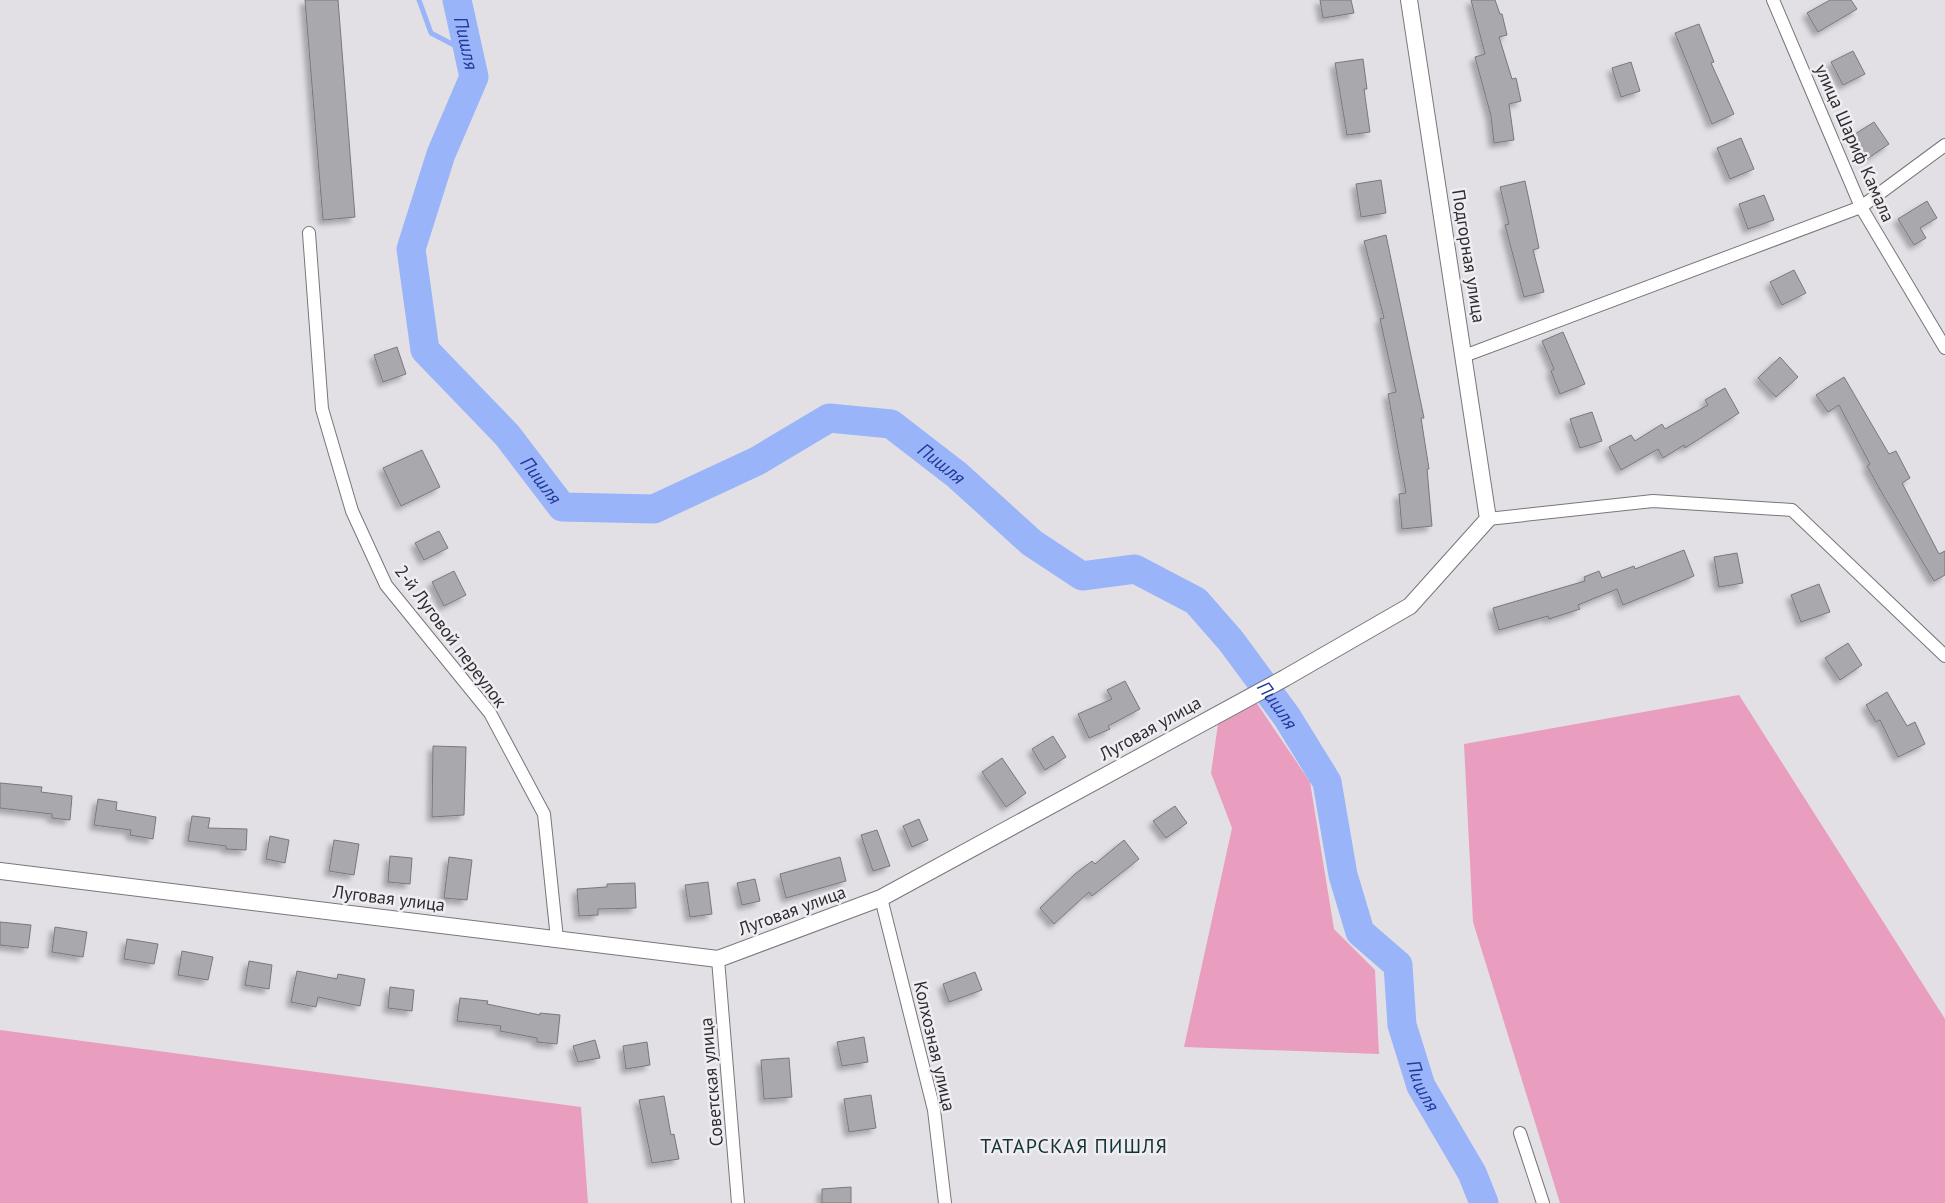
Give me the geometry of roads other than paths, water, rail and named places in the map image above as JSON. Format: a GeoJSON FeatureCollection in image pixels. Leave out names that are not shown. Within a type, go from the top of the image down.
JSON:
{"type":"FeatureCollection","features":[{"type":"Feature","properties":{"kind":"street","name":"Подгорная улица"},"geometry":{"type":"LineString","coordinates":[[1409,0],[1488,519]]}},
{"type":"Feature","properties":{"kind":"street","name":"улица Шариф Камала"},"geometry":{"type":"LineString","coordinates":[[1773,0],[1861,207],[1945,348]]}},
{"type":"Feature","properties":{"kind":"street"},"geometry":{"type":"LineString","coordinates":[[1464,356],[1861,207],[1945,145]]}},
{"type":"Feature","properties":{"kind":"street","name":"2-й Луговой переулок"},"geometry":{"type":"LineString","coordinates":[[310,232],[322,409],[352,511],[386,585],[490,714],[544,814],[556,939]]}},
{"type":"Feature","properties":{"kind":"street"},"geometry":{"type":"LineString","coordinates":[[1488,519],[1653,501],[1792,510],[1945,656]]}},
{"type":"Feature","properties":{"kind":"street","name":"Луговая улица"},"geometry":{"type":"LineString","coordinates":[[0,871],[718,959],[881,898],[1285,678],[1410,606],[1488,519]]}},
{"type":"Feature","properties":{"kind":"street","name":"Колхозная улица"},"geometry":{"type":"LineString","coordinates":[[881,898],[934,1110],[945,1203]]}},
{"type":"Feature","properties":{"kind":"street","name":"Советская улица"},"geometry":{"type":"LineString","coordinates":[[718,959],[738,1203]]}},
{"type":"Feature","properties":{"kind":"street"},"geometry":{"type":"LineString","coordinates":[[1520,1133],[1543,1203]]}},
{"type":"Feature","properties":{"kind":"waterway"},"geometry":{"type":"LineString","coordinates":[[419,0],[431,33],[469,53]]}},
{"type":"Feature","properties":{"kind":"waterway","name":"Пишля"},"geometry":{"type":"LineString","coordinates":[[457,0],[474,77],[441,154],[411,249],[425,350],[507,435],[562,507],[654,509],[757,461],[829,418],[891,424],[957,475],[1032,543],[1082,576],[1135,569],[1196,601],[1231,641],[1287,717],[1327,782],[1343,875],[1360,932],[1398,965],[1402,1025],[1421,1086],[1472,1173],[1484,1203]]}},
{"type":"Feature","properties":{"kind":"district","name":"ТАТАРСКАЯ ПИШЛЯ"},"geometry":{"type":"Point","coordinates":[1074,1146]}}]}
